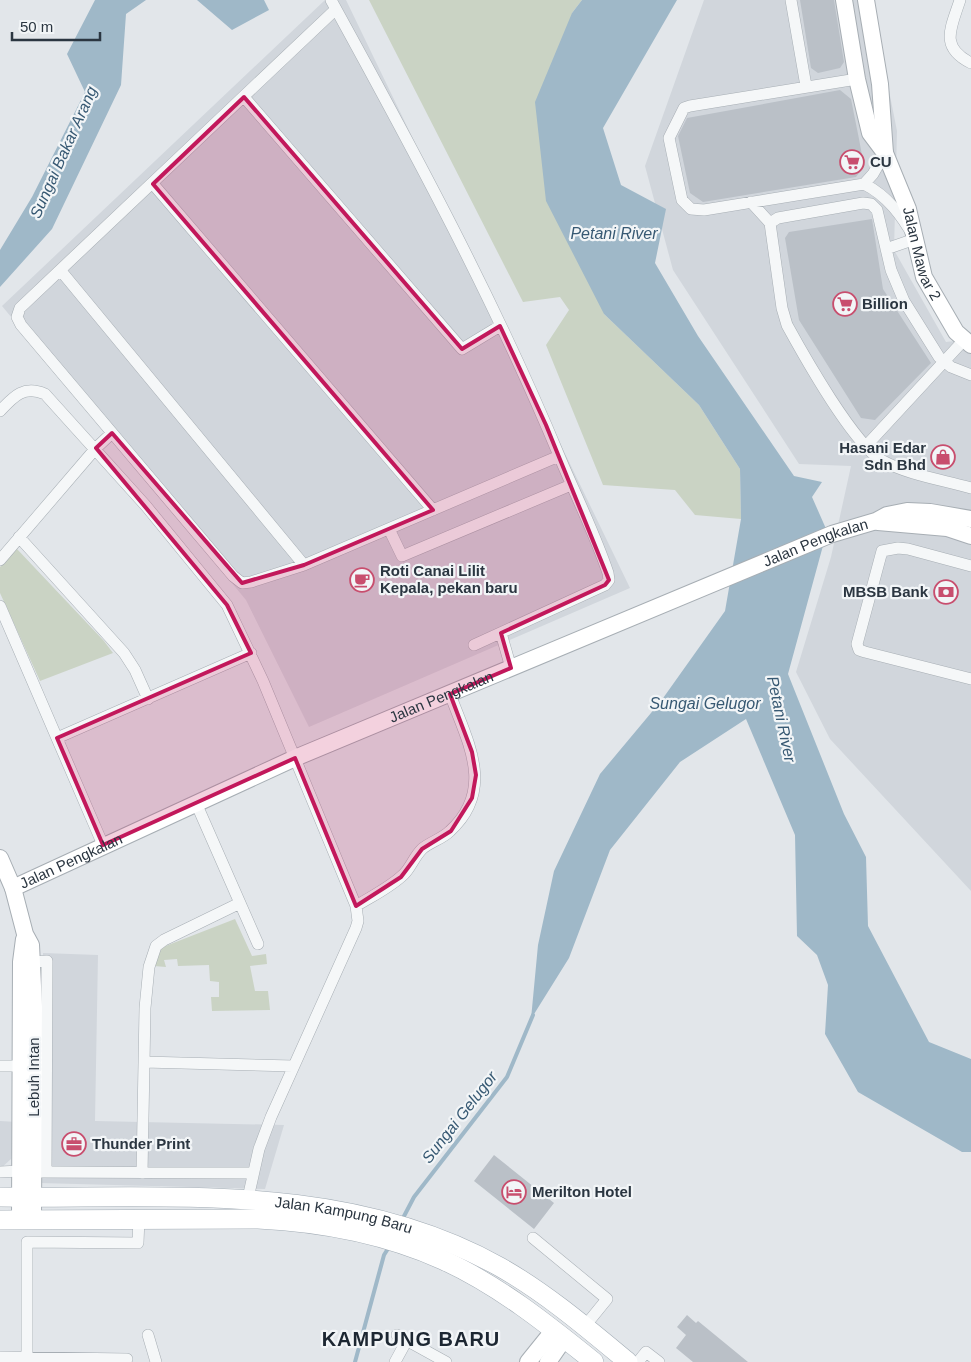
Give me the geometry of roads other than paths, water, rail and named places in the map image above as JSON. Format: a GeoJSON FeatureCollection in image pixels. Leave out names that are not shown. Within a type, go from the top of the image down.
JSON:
{"type":"FeatureCollection","features":[{"type":"Feature","properties":{"kind":"main road","name":"Jalan Mawar 2"},"geometry":{"type":"LineString","coordinates":[[844,0],[857,79],[870,133],[885,153],[908,208],[919,262],[926,283],[967,342]]}},
{"type":"Feature","properties":{"kind":"main road","name":"Jalan Mawar 2"},"geometry":{"type":"LineString","coordinates":[[866,0],[880,84],[885,153]]}},
{"type":"Feature","properties":{"kind":"main road","name":"Jalan Pengkalan"},"geometry":{"type":"LineString","coordinates":[[13,888],[295,758],[832,534],[876,521],[887,515],[907,511],[930,512],[971,519]]}},
{"type":"Feature","properties":{"kind":"main road","name":"Jalan Pengkalan"},"geometry":{"type":"LineString","coordinates":[[876,521],[947,528],[971,536]]}},
{"type":"Feature","properties":{"kind":"main road","name":"Lebuh Intan"},"geometry":{"type":"LineString","coordinates":[[0,858],[13,888],[25,934],[31,945],[39,1116],[33,1172],[27,1197],[27,1220]]}},
{"type":"Feature","properties":{"kind":"main road","name":"Lebuh Intan"},"geometry":{"type":"LineString","coordinates":[[25,934],[21,962],[20,1066],[33,1172]]}},
{"type":"Feature","properties":{"kind":"main road","name":"Jalan Kampung Baru"},"geometry":{"type":"LineString","coordinates":[[0,1197],[248,1198],[315,1206],[377,1229],[410,1247],[443,1260],[480,1280],[560,1333],[594,1362]]}},
{"type":"Feature","properties":{"kind":"main road","name":"Jalan Kampung Baru"},"geometry":{"type":"LineString","coordinates":[[0,1220],[139,1218],[273,1220],[338,1229],[419,1230],[442,1239],[501,1268],[585,1326],[628,1362]]}},
{"type":"Feature","properties":{"kind":"main road"},"geometry":{"type":"LineString","coordinates":[[501,1268],[506,1277],[549,1312],[560,1333]]}},
{"type":"Feature","properties":{"kind":"main road"},"geometry":{"type":"LineString","coordinates":[[528,1362],[560,1333]]}},
{"type":"Feature","properties":{"kind":"main road"},"geometry":{"type":"LineString","coordinates":[[548,1362],[560,1333]]}},
{"type":"Feature","properties":{"kind":"main road"},"geometry":{"type":"LineString","coordinates":[[560,1333],[581,1336],[620,1362]]}},
{"type":"Feature","properties":{"kind":"street"},"geometry":{"type":"LineString","coordinates":[[791,0],[806,86]]}},
{"type":"Feature","properties":{"kind":"street"},"geometry":{"type":"LineString","coordinates":[[960,0],[949,37],[956,54],[971,63]]}},
{"type":"Feature","properties":{"kind":"street"},"geometry":{"type":"LineString","coordinates":[[474,644],[605,585],[608,580],[606,566],[559,456],[500,326],[419,166],[334,5],[244,97],[20,308],[17,317],[20,325],[233,576],[242,583],[251,582],[304,565],[559,456]]}},
{"type":"Feature","properties":{"kind":"street"},"geometry":{"type":"LineString","coordinates":[[857,79],[806,86],[684,108],[670,133],[682,200],[691,209],[704,210],[864,184],[873,174],[885,153]]}},
{"type":"Feature","properties":{"kind":"street"},"geometry":{"type":"LineString","coordinates":[[244,97],[462,349],[500,326]]}},
{"type":"Feature","properties":{"kind":"street"},"geometry":{"type":"LineString","coordinates":[[153,184],[433,510]]}},
{"type":"Feature","properties":{"kind":"street"},"geometry":{"type":"LineString","coordinates":[[864,184],[885,198],[905,222],[915,239],[886,249]]}},
{"type":"Feature","properties":{"kind":"street"},"geometry":{"type":"LineString","coordinates":[[751,202],[770,223],[781,300],[787,324],[829,395],[866,446],[881,460],[890,464],[971,488]]}},
{"type":"Feature","properties":{"kind":"street"},"geometry":{"type":"LineString","coordinates":[[770,223],[778,218],[869,203],[877,210],[890,270],[904,301],[943,362],[971,375]]}},
{"type":"Feature","properties":{"kind":"street"},"geometry":{"type":"LineString","coordinates":[[61,271],[304,565]]}},
{"type":"Feature","properties":{"kind":"street"},"geometry":{"type":"LineString","coordinates":[[866,446],[943,362],[967,342]]}},
{"type":"Feature","properties":{"kind":"street"},"geometry":{"type":"LineString","coordinates":[[0,411],[14,396],[23,391],[46,394],[96,448],[227,605],[251,653],[356,906],[358,921],[356,928],[292,1066],[271,1117],[253,1173],[248,1198]]}},
{"type":"Feature","properties":{"kind":"street"},"geometry":{"type":"LineString","coordinates":[[0,560],[96,448],[112,433]]}},
{"type":"Feature","properties":{"kind":"street"},"geometry":{"type":"LineString","coordinates":[[389,529],[402,556],[571,485]]}},
{"type":"Feature","properties":{"kind":"street"},"geometry":{"type":"LineString","coordinates":[[20,536],[124,653],[148,699]]}},
{"type":"Feature","properties":{"kind":"street"},"geometry":{"type":"LineString","coordinates":[[971,566],[908,549],[898,548],[882,551],[857,644],[859,650],[865,652],[971,679]]}},
{"type":"Feature","properties":{"kind":"street"},"geometry":{"type":"LineString","coordinates":[[0,606],[103,845]]}},
{"type":"Feature","properties":{"kind":"street"},"geometry":{"type":"LineString","coordinates":[[500,633],[511,668]]}},
{"type":"Feature","properties":{"kind":"street"},"geometry":{"type":"LineString","coordinates":[[57,738],[251,653]]}},
{"type":"Feature","properties":{"kind":"street"},"geometry":{"type":"LineString","coordinates":[[356,906],[401,877],[422,849],[451,830],[466,812],[472,798],[476,774],[450,694]]}},
{"type":"Feature","properties":{"kind":"street"},"geometry":{"type":"LineString","coordinates":[[196,803],[258,944]]}},
{"type":"Feature","properties":{"kind":"street"},"geometry":{"type":"LineString","coordinates":[[142,1173],[144,1062],[149,967],[156,946],[164,940],[240,903]]}},
{"type":"Feature","properties":{"kind":"street"},"geometry":{"type":"LineString","coordinates":[[144,1062],[292,1066]]}},
{"type":"Feature","properties":{"kind":"street"},"geometry":{"type":"LineString","coordinates":[[0,1066],[20,1066]]}},
{"type":"Feature","properties":{"kind":"street"},"geometry":{"type":"LineString","coordinates":[[0,1172],[253,1173]]}},
{"type":"Feature","properties":{"kind":"street"},"geometry":{"type":"LineString","coordinates":[[27,1360],[27,1242],[138,1243],[139,1218]]}},
{"type":"Feature","properties":{"kind":"street"},"geometry":{"type":"LineString","coordinates":[[533,1238],[607,1300],[585,1326]]}},
{"type":"Feature","properties":{"kind":"street"},"geometry":{"type":"LineString","coordinates":[[148,1335],[156,1362]]}},
{"type":"Feature","properties":{"kind":"street"},"geometry":{"type":"LineString","coordinates":[[395,1362],[402,1337],[446,1362]]}},
{"type":"Feature","properties":{"kind":"street"},"geometry":{"type":"LineString","coordinates":[[638,1362],[646,1352],[659,1362]]}},
{"type":"Feature","properties":{"kind":"street"},"geometry":{"type":"LineString","coordinates":[[0,1357],[27,1360],[127,1359]]}},
{"type":"Feature","properties":{"kind":"water","name":"Sungai Bakar Arang"},"geometry":{"type":"Polygon","coordinates":[[[95,0],[146,0],[126,14],[121,85],[52,229],[0,287],[0,250],[32,197],[85,92],[67,54],[95,0]]]}},
{"type":"Feature","properties":{"kind":"water"},"geometry":{"type":"Polygon","coordinates":[[[197,0],[264,0],[269,10],[232,30],[197,0]]]}},
{"type":"Feature","properties":{"kind":"water","name":"Petani River"},"geometry":{"type":"Polygon","coordinates":[[[582,0],[677,0],[603,128],[621,185],[666,209],[655,263],[698,336],[794,476],[822,482],[812,497],[827,531],[788,674],[844,814],[866,857],[868,926],[929,1042],[971,1059],[971,1152],[962,1152],[858,1092],[825,1034],[828,985],[817,955],[797,936],[795,835],[746,719],[680,762],[610,850],[569,958],[531,1019],[538,945],[554,871],[600,774],[661,701],[725,611],[741,519],[740,469],[699,405],[604,314],[546,201],[535,102],[572,13],[582,0]]]}},
{"type":"Feature","properties":{"kind":"waterway","name":"Sungai Gelugor"},"geometry":{"type":"LineString","coordinates":[[402,1220],[414,1197],[507,1077],[533,1015]]}},
{"type":"Feature","properties":{"kind":"waterway","name":"Sungai Gelugor"},"geometry":{"type":"LineString","coordinates":[[355,1362],[384,1255],[389,1247]]}},
{"type":"Feature","properties":{"kind":"place","name":"CU"},"geometry":{"type":"Point","coordinates":[852,162]}},
{"type":"Feature","properties":{"kind":"place","name":"Billion"},"geometry":{"type":"Point","coordinates":[845,304]}},
{"type":"Feature","properties":{"kind":"place","name":"Hasani Edar Sdn Bhd"},"geometry":{"type":"Point","coordinates":[943,457]}},
{"type":"Feature","properties":{"kind":"place","name":"Roti Canai Lilit Kepala, pekan baru"},"geometry":{"type":"Point","coordinates":[362,580]}},
{"type":"Feature","properties":{"kind":"place","name":"MBSB Bank"},"geometry":{"type":"Point","coordinates":[946,592]}},
{"type":"Feature","properties":{"kind":"place","name":"Thunder Print"},"geometry":{"type":"Point","coordinates":[74,1144]}},
{"type":"Feature","properties":{"kind":"place","name":"Merilton Hotel"},"geometry":{"type":"Point","coordinates":[514,1192]}},
{"type":"Feature","properties":{"kind":"district","name":"KAMPUNG BARU"},"geometry":{"type":"Point","coordinates":[411,1339]}}]}
